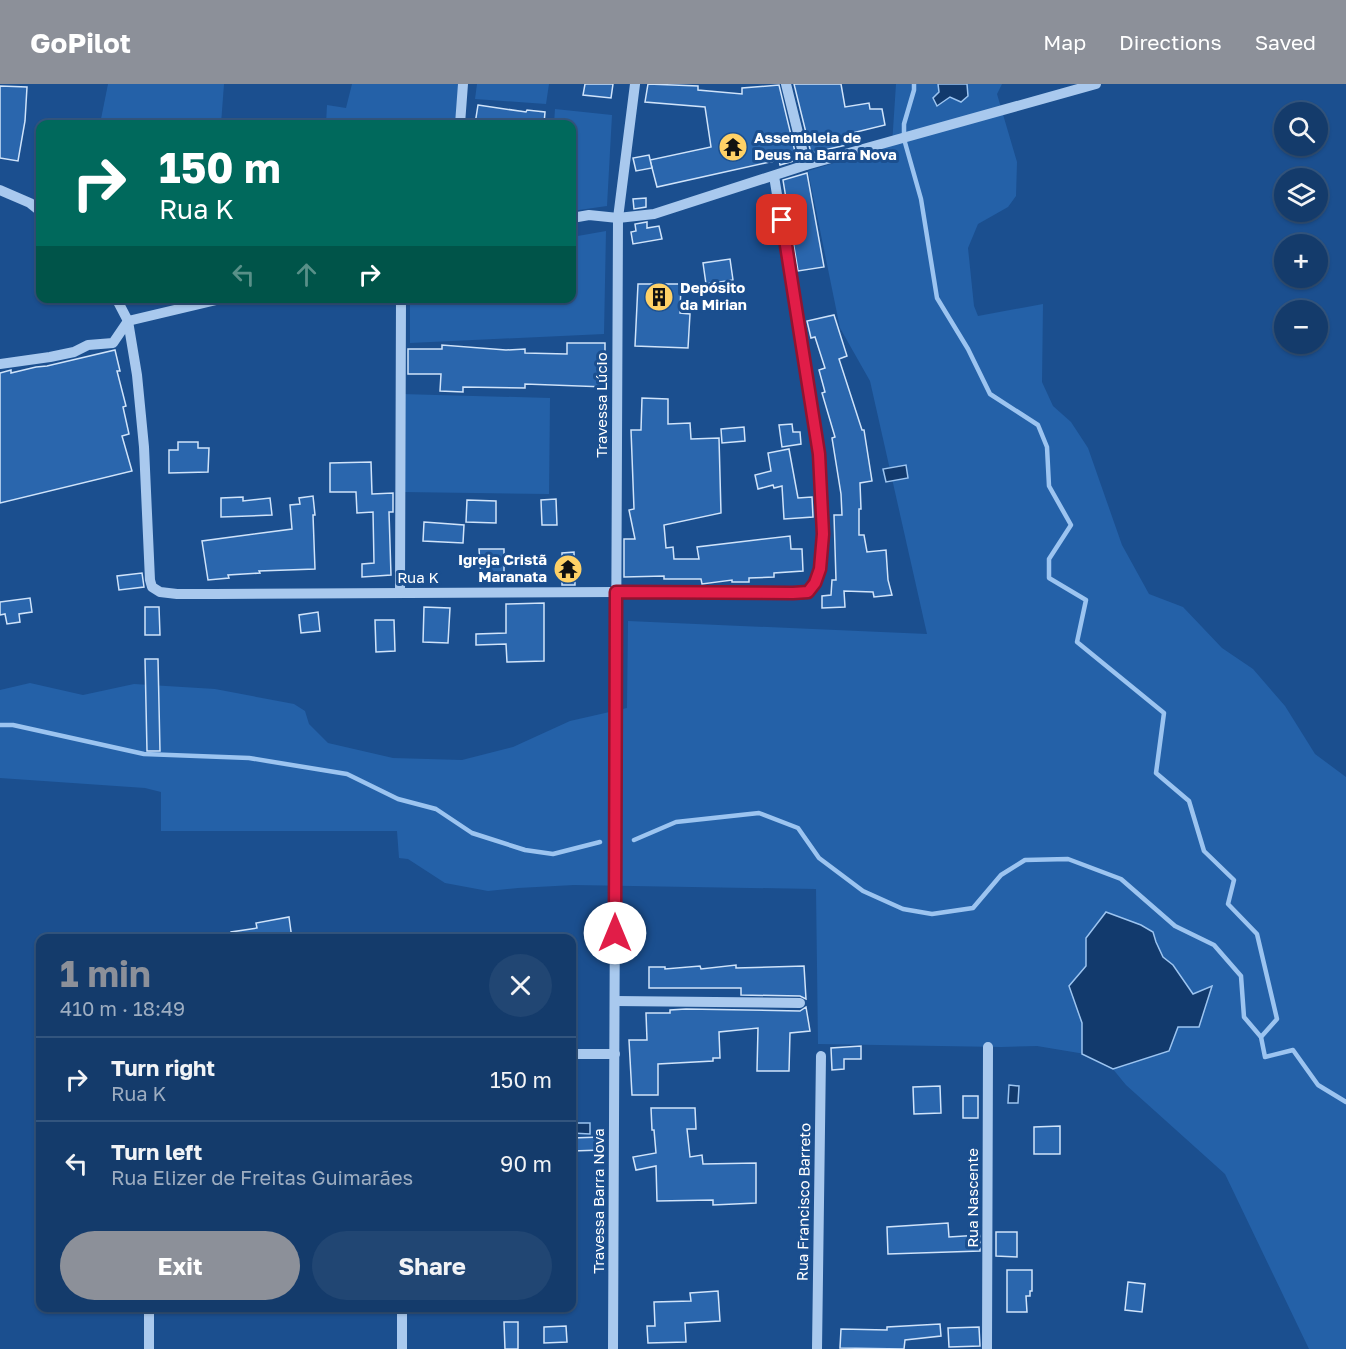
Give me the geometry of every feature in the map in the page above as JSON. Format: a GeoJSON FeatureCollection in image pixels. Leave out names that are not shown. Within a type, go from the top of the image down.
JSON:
{"type":"FeatureCollection","features":[{"type":"Feature","properties":{"kind":"street"},"geometry":{"type":"LineString","coordinates":[[460,120],[463,84]]}},
{"type":"Feature","properties":{"kind":"street","name":"Travessa Lúcio"},"geometry":{"type":"LineString","coordinates":[[615,1001],[618,218],[635,84]]}},
{"type":"Feature","properties":{"kind":"street"},"geometry":{"type":"LineString","coordinates":[[786,84],[806,165]]}},
{"type":"Feature","properties":{"kind":"street"},"geometry":{"type":"LineString","coordinates":[[576,217],[589,215],[618,218],[654,214],[806,165],[1096,84]]}},
{"type":"Feature","properties":{"kind":"street","name":"Rua K"},"geometry":{"type":"LineString","coordinates":[[128,321],[137,375],[152,587],[160,592],[177,594],[808,592],[815,583],[820,569],[823,534],[819,454],[774,176]]}},
{"type":"Feature","properties":{"kind":"street"},"geometry":{"type":"LineString","coordinates":[[0,190],[36,208]]}},
{"type":"Feature","properties":{"kind":"street"},"geometry":{"type":"LineString","coordinates":[[119,303],[128,321]]}},
{"type":"Feature","properties":{"kind":"street"},"geometry":{"type":"LineString","coordinates":[[0,364],[74,352],[88,345],[114,343],[128,321],[204,303]]}},
{"type":"Feature","properties":{"kind":"street"},"geometry":{"type":"LineString","coordinates":[[400,593],[401,303]]}},
{"type":"Feature","properties":{"kind":"street"},"geometry":{"type":"LineString","coordinates":[[615,1001],[800,1003]]}},
{"type":"Feature","properties":{"kind":"street","name":"Travessa Barra Nova"},"geometry":{"type":"LineString","coordinates":[[613,1349],[615,1001]]}},
{"type":"Feature","properties":{"kind":"street","name":"Rua Nascente"},"geometry":{"type":"LineString","coordinates":[[987,1349],[988,1047]]}},
{"type":"Feature","properties":{"kind":"street"},"geometry":{"type":"LineString","coordinates":[[576,1054],[615,1054]]}},
{"type":"Feature","properties":{"kind":"street","name":"Rua Francisco Barreto"},"geometry":{"type":"LineString","coordinates":[[817,1349],[821,1056]]}},
{"type":"Feature","properties":{"kind":"street"},"geometry":{"type":"LineString","coordinates":[[148,1349],[149,1312]]}},
{"type":"Feature","properties":{"kind":"street"},"geometry":{"type":"LineString","coordinates":[[402,1312],[402,1349]]}},
{"type":"Feature","properties":{"kind":"shaded area"},"geometry":{"type":"Polygon","coordinates":[[[108,84],[224,84],[221,120],[101,120],[108,84]]]}},
{"type":"Feature","properties":{"kind":"shaded area"},"geometry":{"type":"Polygon","coordinates":[[[352,84],[459,84],[455,120],[326,120],[327,105],[346,108],[352,84]]]}},
{"type":"Feature","properties":{"kind":"shaded area"},"geometry":{"type":"Polygon","coordinates":[[[477,84],[549,84],[546,104],[475,99],[477,84]]]}},
{"type":"Feature","properties":{"kind":"shaded area"},"geometry":{"type":"Polygon","coordinates":[[[896,84],[1002,84],[997,94],[1017,162],[1016,196],[1008,207],[978,224],[968,248],[974,306],[978,316],[1043,304],[1042,382],[1053,406],[1071,422],[1088,448],[1122,545],[1149,594],[1183,607],[1222,648],[1253,669],[1285,706],[1315,754],[1346,777],[1346,1349],[1309,1349],[1225,1174],[1126,1085],[1103,1057],[1037,1046],[818,1044],[816,889],[574,885],[488,891],[445,883],[408,859],[399,858],[397,831],[161,831],[161,792],[145,788],[0,778],[0,690],[30,683],[83,695],[134,684],[215,689],[294,704],[305,711],[309,724],[328,743],[393,758],[462,760],[513,747],[570,721],[627,708],[628,621],[927,634],[870,381],[840,328],[808,171],[892,145],[896,84]]]}},
{"type":"Feature","properties":{"kind":"shaded area"},"geometry":{"type":"Polygon","coordinates":[[[938,84],[967,84],[968,96],[961,102],[950,97],[937,106],[933,98],[939,92],[938,84]]]}},
{"type":"Feature","properties":{"kind":"shaded area"},"geometry":{"type":"Polygon","coordinates":[[[555,109],[612,115],[607,206],[576,210],[576,120],[554,120],[555,109]]]}},
{"type":"Feature","properties":{"kind":"shaded area"},"geometry":{"type":"Polygon","coordinates":[[[606,231],[604,334],[410,343],[410,303],[576,303],[576,236],[606,231]]]}},
{"type":"Feature","properties":{"kind":"shaded area"},"geometry":{"type":"Polygon","coordinates":[[[401,394],[550,398],[549,494],[403,492],[401,394]]]}},
{"type":"Feature","properties":{"kind":"shaded area"},"geometry":{"type":"Polygon","coordinates":[[[906,465],[908,478],[886,482],[883,469],[906,465]]]}},
{"type":"Feature","properties":{"kind":"shaded area"},"geometry":{"type":"Polygon","coordinates":[[[1106,912],[1153,932],[1163,957],[1173,965],[1193,994],[1212,986],[1199,1027],[1178,1027],[1169,1051],[1113,1069],[1082,1054],[1082,1023],[1069,986],[1086,966],[1086,938],[1106,912]]]}},
{"type":"Feature","properties":{"kind":"shaded area"},"geometry":{"type":"Polygon","coordinates":[[[1009,1085],[1019,1086],[1018,1103],[1008,1103],[1009,1085]]]}},
{"type":"Feature","properties":{"kind":"shaded area"},"geometry":{"type":"Polygon","coordinates":[[[576,1123],[590,1123],[590,1134],[576,1133],[576,1123]]]}},
{"type":"Feature","properties":{"kind":"building"},"geometry":{"type":"Polygon","coordinates":[[[585,84],[613,84],[611,98],[583,95],[585,84]]]}},
{"type":"Feature","properties":{"kind":"building"},"geometry":{"type":"Polygon","coordinates":[[[648,84],[698,86],[698,90],[742,94],[742,88],[779,85],[797,160],[780,165],[779,160],[657,187],[650,160],[711,147],[705,107],[645,102],[648,84]]]}},
{"type":"Feature","properties":{"kind":"building"},"geometry":{"type":"Polygon","coordinates":[[[794,84],[841,84],[845,107],[869,103],[870,109],[882,109],[885,125],[848,134],[851,144],[811,153],[794,84]]]}},
{"type":"Feature","properties":{"kind":"building"},"geometry":{"type":"Polygon","coordinates":[[[0,86],[27,87],[25,121],[18,161],[0,158],[0,86]]]}},
{"type":"Feature","properties":{"kind":"building"},"geometry":{"type":"Polygon","coordinates":[[[478,105],[526,112],[527,110],[545,112],[544,120],[476,120],[478,105]]]}},
{"type":"Feature","properties":{"kind":"building"},"geometry":{"type":"Polygon","coordinates":[[[649,155],[652,168],[636,171],[633,158],[649,155]]]}},
{"type":"Feature","properties":{"kind":"building"},"geometry":{"type":"Polygon","coordinates":[[[807,173],[824,267],[798,271],[783,180],[807,173]]]}},
{"type":"Feature","properties":{"kind":"building"},"geometry":{"type":"Polygon","coordinates":[[[646,198],[646,207],[634,209],[633,199],[646,198]]]}},
{"type":"Feature","properties":{"kind":"building"},"geometry":{"type":"Polygon","coordinates":[[[647,222],[647,228],[659,226],[662,239],[633,244],[631,232],[636,231],[635,224],[647,222]]]}},
{"type":"Feature","properties":{"kind":"building"},"geometry":{"type":"Polygon","coordinates":[[[730,259],[733,280],[706,284],[703,263],[730,259]]]}},
{"type":"Feature","properties":{"kind":"building"},"geometry":{"type":"Polygon","coordinates":[[[638,284],[681,284],[680,313],[690,314],[688,348],[635,346],[638,284]]]}},
{"type":"Feature","properties":{"kind":"building"},"geometry":{"type":"Polygon","coordinates":[[[834,315],[847,356],[839,359],[862,430],[864,430],[872,481],[860,483],[859,535],[864,535],[867,552],[886,550],[888,580],[892,595],[874,597],[873,592],[844,591],[845,607],[822,608],[822,596],[831,595],[832,580],[836,580],[834,515],[842,515],[841,494],[832,438],[835,437],[822,393],[825,392],[819,370],[825,368],[815,337],[811,338],[807,321],[834,315]]]}},
{"type":"Feature","properties":{"kind":"building"},"geometry":{"type":"Polygon","coordinates":[[[567,343],[605,343],[606,387],[525,384],[525,388],[463,387],[463,392],[440,391],[441,374],[408,374],[408,349],[442,349],[442,345],[506,350],[525,349],[525,353],[567,354],[567,343]]]}},
{"type":"Feature","properties":{"kind":"building"},"geometry":{"type":"Polygon","coordinates":[[[115,350],[129,434],[122,436],[132,471],[0,503],[0,373],[47,366],[115,350]]]}},
{"type":"Feature","properties":{"kind":"building"},"geometry":{"type":"Polygon","coordinates":[[[642,398],[668,399],[668,424],[690,423],[691,439],[719,438],[721,513],[664,525],[666,548],[673,547],[674,559],[699,559],[697,547],[790,536],[791,549],[802,549],[803,571],[774,573],[774,577],[749,578],[749,582],[732,582],[732,580],[702,584],[701,579],[664,579],[664,576],[624,577],[624,539],[635,539],[629,510],[634,509],[631,430],[641,430],[642,398]]]}},
{"type":"Feature","properties":{"kind":"building"},"geometry":{"type":"Polygon","coordinates":[[[792,424],[793,432],[800,432],[801,444],[782,447],[779,425],[792,424]]]}},
{"type":"Feature","properties":{"kind":"building"},"geometry":{"type":"Polygon","coordinates":[[[744,427],[745,441],[722,443],[721,429],[744,427]]]}},
{"type":"Feature","properties":{"kind":"building"},"geometry":{"type":"Polygon","coordinates":[[[178,442],[198,442],[198,448],[209,448],[208,472],[169,473],[169,450],[178,450],[178,442]]]}},
{"type":"Feature","properties":{"kind":"building"},"geometry":{"type":"Polygon","coordinates":[[[789,449],[798,498],[812,497],[813,517],[784,519],[782,486],[774,488],[773,485],[758,489],[755,475],[771,471],[768,453],[789,449]]]}},
{"type":"Feature","properties":{"kind":"building"},"geometry":{"type":"Polygon","coordinates":[[[371,462],[372,494],[393,493],[393,512],[389,512],[391,575],[362,577],[362,564],[374,563],[373,512],[357,513],[356,492],[330,492],[330,463],[371,462]]]}},
{"type":"Feature","properties":{"kind":"building"},"geometry":{"type":"Polygon","coordinates":[[[313,496],[315,569],[259,571],[260,573],[228,575],[229,578],[208,580],[202,541],[292,529],[290,505],[300,504],[299,498],[313,496]]]}},
{"type":"Feature","properties":{"kind":"building"},"geometry":{"type":"Polygon","coordinates":[[[243,497],[243,501],[270,498],[272,515],[221,517],[221,498],[243,497]]]}},
{"type":"Feature","properties":{"kind":"building"},"geometry":{"type":"Polygon","coordinates":[[[556,499],[557,525],[542,525],[541,500],[556,499]]]}},
{"type":"Feature","properties":{"kind":"building"},"geometry":{"type":"Polygon","coordinates":[[[467,500],[496,501],[496,523],[466,522],[467,500]]]}},
{"type":"Feature","properties":{"kind":"building"},"geometry":{"type":"Polygon","coordinates":[[[424,522],[464,525],[463,543],[423,541],[424,522]]]}},
{"type":"Feature","properties":{"kind":"building"},"geometry":{"type":"Polygon","coordinates":[[[479,549],[504,549],[504,576],[481,577],[479,549]]]}},
{"type":"Feature","properties":{"kind":"building","name":"Igreja Cristã Maranata"},"geometry":{"type":"Polygon","coordinates":[[[574,552],[575,585],[562,585],[562,553],[574,552]]]}},
{"type":"Feature","properties":{"kind":"building"},"geometry":{"type":"Polygon","coordinates":[[[142,573],[144,587],[119,590],[117,576],[142,573]]]}},
{"type":"Feature","properties":{"kind":"building"},"geometry":{"type":"Polygon","coordinates":[[[30,598],[32,612],[19,614],[20,622],[7,624],[5,614],[0,615],[0,602],[30,598]]]}},
{"type":"Feature","properties":{"kind":"building"},"geometry":{"type":"Polygon","coordinates":[[[544,603],[544,661],[507,662],[506,644],[476,645],[476,634],[506,633],[506,604],[544,603]]]}},
{"type":"Feature","properties":{"kind":"building"},"geometry":{"type":"Polygon","coordinates":[[[145,607],[159,607],[160,635],[145,635],[145,607]]]}},
{"type":"Feature","properties":{"kind":"building"},"geometry":{"type":"Polygon","coordinates":[[[424,607],[450,608],[448,643],[423,642],[424,607]]]}},
{"type":"Feature","properties":{"kind":"building"},"geometry":{"type":"Polygon","coordinates":[[[318,612],[320,631],[301,633],[299,615],[318,612]]]}},
{"type":"Feature","properties":{"kind":"building"},"geometry":{"type":"Polygon","coordinates":[[[375,620],[394,620],[395,651],[376,652],[375,620]]]}},
{"type":"Feature","properties":{"kind":"building"},"geometry":{"type":"Polygon","coordinates":[[[145,659],[158,659],[160,751],[147,751],[145,659]]]}},
{"type":"Feature","properties":{"kind":"building"},"geometry":{"type":"Polygon","coordinates":[[[289,917],[291,934],[231,934],[231,932],[257,928],[256,923],[289,917]]]}},
{"type":"Feature","properties":{"kind":"building"},"geometry":{"type":"Polygon","coordinates":[[[736,965],[736,968],[804,966],[806,999],[800,996],[741,995],[741,988],[649,988],[649,967],[665,967],[665,969],[700,966],[701,969],[736,965]]]}},
{"type":"Feature","properties":{"kind":"building"},"geometry":{"type":"Polygon","coordinates":[[[806,1007],[810,1031],[790,1033],[789,1071],[757,1071],[758,1028],[719,1032],[720,1058],[713,1058],[713,1061],[658,1064],[658,1095],[632,1095],[629,1040],[647,1040],[646,1013],[670,1013],[670,1010],[686,1009],[800,1011],[806,1007]]]}},
{"type":"Feature","properties":{"kind":"building"},"geometry":{"type":"Polygon","coordinates":[[[861,1046],[861,1059],[844,1059],[844,1069],[832,1070],[831,1048],[861,1046]]]}},
{"type":"Feature","properties":{"kind":"building"},"geometry":{"type":"Polygon","coordinates":[[[940,1086],[941,1113],[914,1114],[913,1087],[940,1086]]]}},
{"type":"Feature","properties":{"kind":"building"},"geometry":{"type":"Polygon","coordinates":[[[963,1096],[978,1096],[978,1118],[963,1118],[963,1096]]]}},
{"type":"Feature","properties":{"kind":"building"},"geometry":{"type":"Polygon","coordinates":[[[651,1108],[695,1108],[696,1129],[687,1129],[690,1157],[702,1155],[703,1164],[756,1163],[756,1203],[713,1205],[713,1200],[657,1201],[656,1166],[636,1170],[633,1157],[656,1153],[651,1108]]]}},
{"type":"Feature","properties":{"kind":"building"},"geometry":{"type":"Polygon","coordinates":[[[1060,1126],[1060,1154],[1034,1154],[1034,1127],[1060,1126]]]}},
{"type":"Feature","properties":{"kind":"building"},"geometry":{"type":"Polygon","coordinates":[[[601,1137],[602,1150],[576,1151],[576,1138],[601,1137]]]}},
{"type":"Feature","properties":{"kind":"building"},"geometry":{"type":"Polygon","coordinates":[[[948,1223],[949,1237],[980,1235],[980,1251],[888,1254],[887,1227],[948,1223]]]}},
{"type":"Feature","properties":{"kind":"building"},"geometry":{"type":"Polygon","coordinates":[[[996,1232],[1017,1232],[1017,1257],[996,1256],[996,1232]]]}},
{"type":"Feature","properties":{"kind":"building"},"geometry":{"type":"Polygon","coordinates":[[[1007,1270],[1032,1270],[1032,1291],[1030,1291],[1030,1296],[1026,1296],[1027,1312],[1007,1312],[1007,1270]]]}},
{"type":"Feature","properties":{"kind":"building"},"geometry":{"type":"Polygon","coordinates":[[[1128,1282],[1145,1284],[1142,1312],[1125,1310],[1128,1282]]]}},
{"type":"Feature","properties":{"kind":"building"},"geometry":{"type":"Polygon","coordinates":[[[718,1291],[720,1321],[685,1323],[686,1342],[648,1343],[647,1326],[655,1326],[654,1302],[691,1301],[690,1293],[718,1291]]]}},
{"type":"Feature","properties":{"kind":"building"},"geometry":{"type":"Polygon","coordinates":[[[504,1322],[518,1322],[518,1349],[505,1349],[504,1322]]]}},
{"type":"Feature","properties":{"kind":"building"},"geometry":{"type":"Polygon","coordinates":[[[940,1324],[941,1336],[905,1340],[904,1349],[840,1348],[841,1329],[887,1330],[887,1327],[940,1324]]]}},
{"type":"Feature","properties":{"kind":"building"},"geometry":{"type":"Polygon","coordinates":[[[566,1326],[567,1342],[544,1343],[544,1327],[566,1326]]]}},
{"type":"Feature","properties":{"kind":"building"},"geometry":{"type":"Polygon","coordinates":[[[979,1327],[980,1346],[949,1347],[948,1328],[979,1327]]]}},
{"type":"Feature","properties":{"kind":"waterway"},"geometry":{"type":"LineString","coordinates":[[914,84],[904,124],[904,139],[921,199],[937,298],[968,349],[990,394],[1038,425],[1047,447],[1049,486],[1071,525],[1049,559],[1049,578],[1086,600],[1077,642],[1164,713],[1156,773],[1189,801],[1204,851],[1234,880],[1228,904],[1257,934],[1277,1019],[1261,1037],[1265,1057],[1293,1050],[1318,1085],[1346,1102]]}},
{"type":"Feature","properties":{"kind":"waterway"},"geometry":{"type":"LineString","coordinates":[[0,725],[13,725],[144,754],[249,758],[347,774],[398,799],[436,809],[472,833],[525,850],[553,854],[600,842]]}},
{"type":"Feature","properties":{"kind":"waterway"},"geometry":{"type":"LineString","coordinates":[[634,840],[676,822],[759,813],[798,828],[819,858],[863,891],[903,909],[932,914],[973,908],[1001,875],[1025,860],[1068,859],[1121,879],[1175,926],[1214,945],[1241,976],[1244,1017],[1261,1037]]}},
{"type":"Feature","properties":{"kind":"place","name":"Assembleia de Deus na Barra Nova"},"geometry":{"type":"Point","coordinates":[733,147]}},
{"type":"Feature","properties":{"kind":"place","name":"Depósito da Mirian"},"geometry":{"type":"Point","coordinates":[659,297]}},
{"type":"Feature","properties":{"kind":"place","name":"Igreja Cristã Maranata"},"geometry":{"type":"Point","coordinates":[568,569]}},
{"type":"Feature","properties":{"kind":"route"},"geometry":{"type":"LineString","coordinates":[[615,933],[616,592],[808,592],[815,583],[820,569],[823,534],[819,454],[782,220]]}}]}
